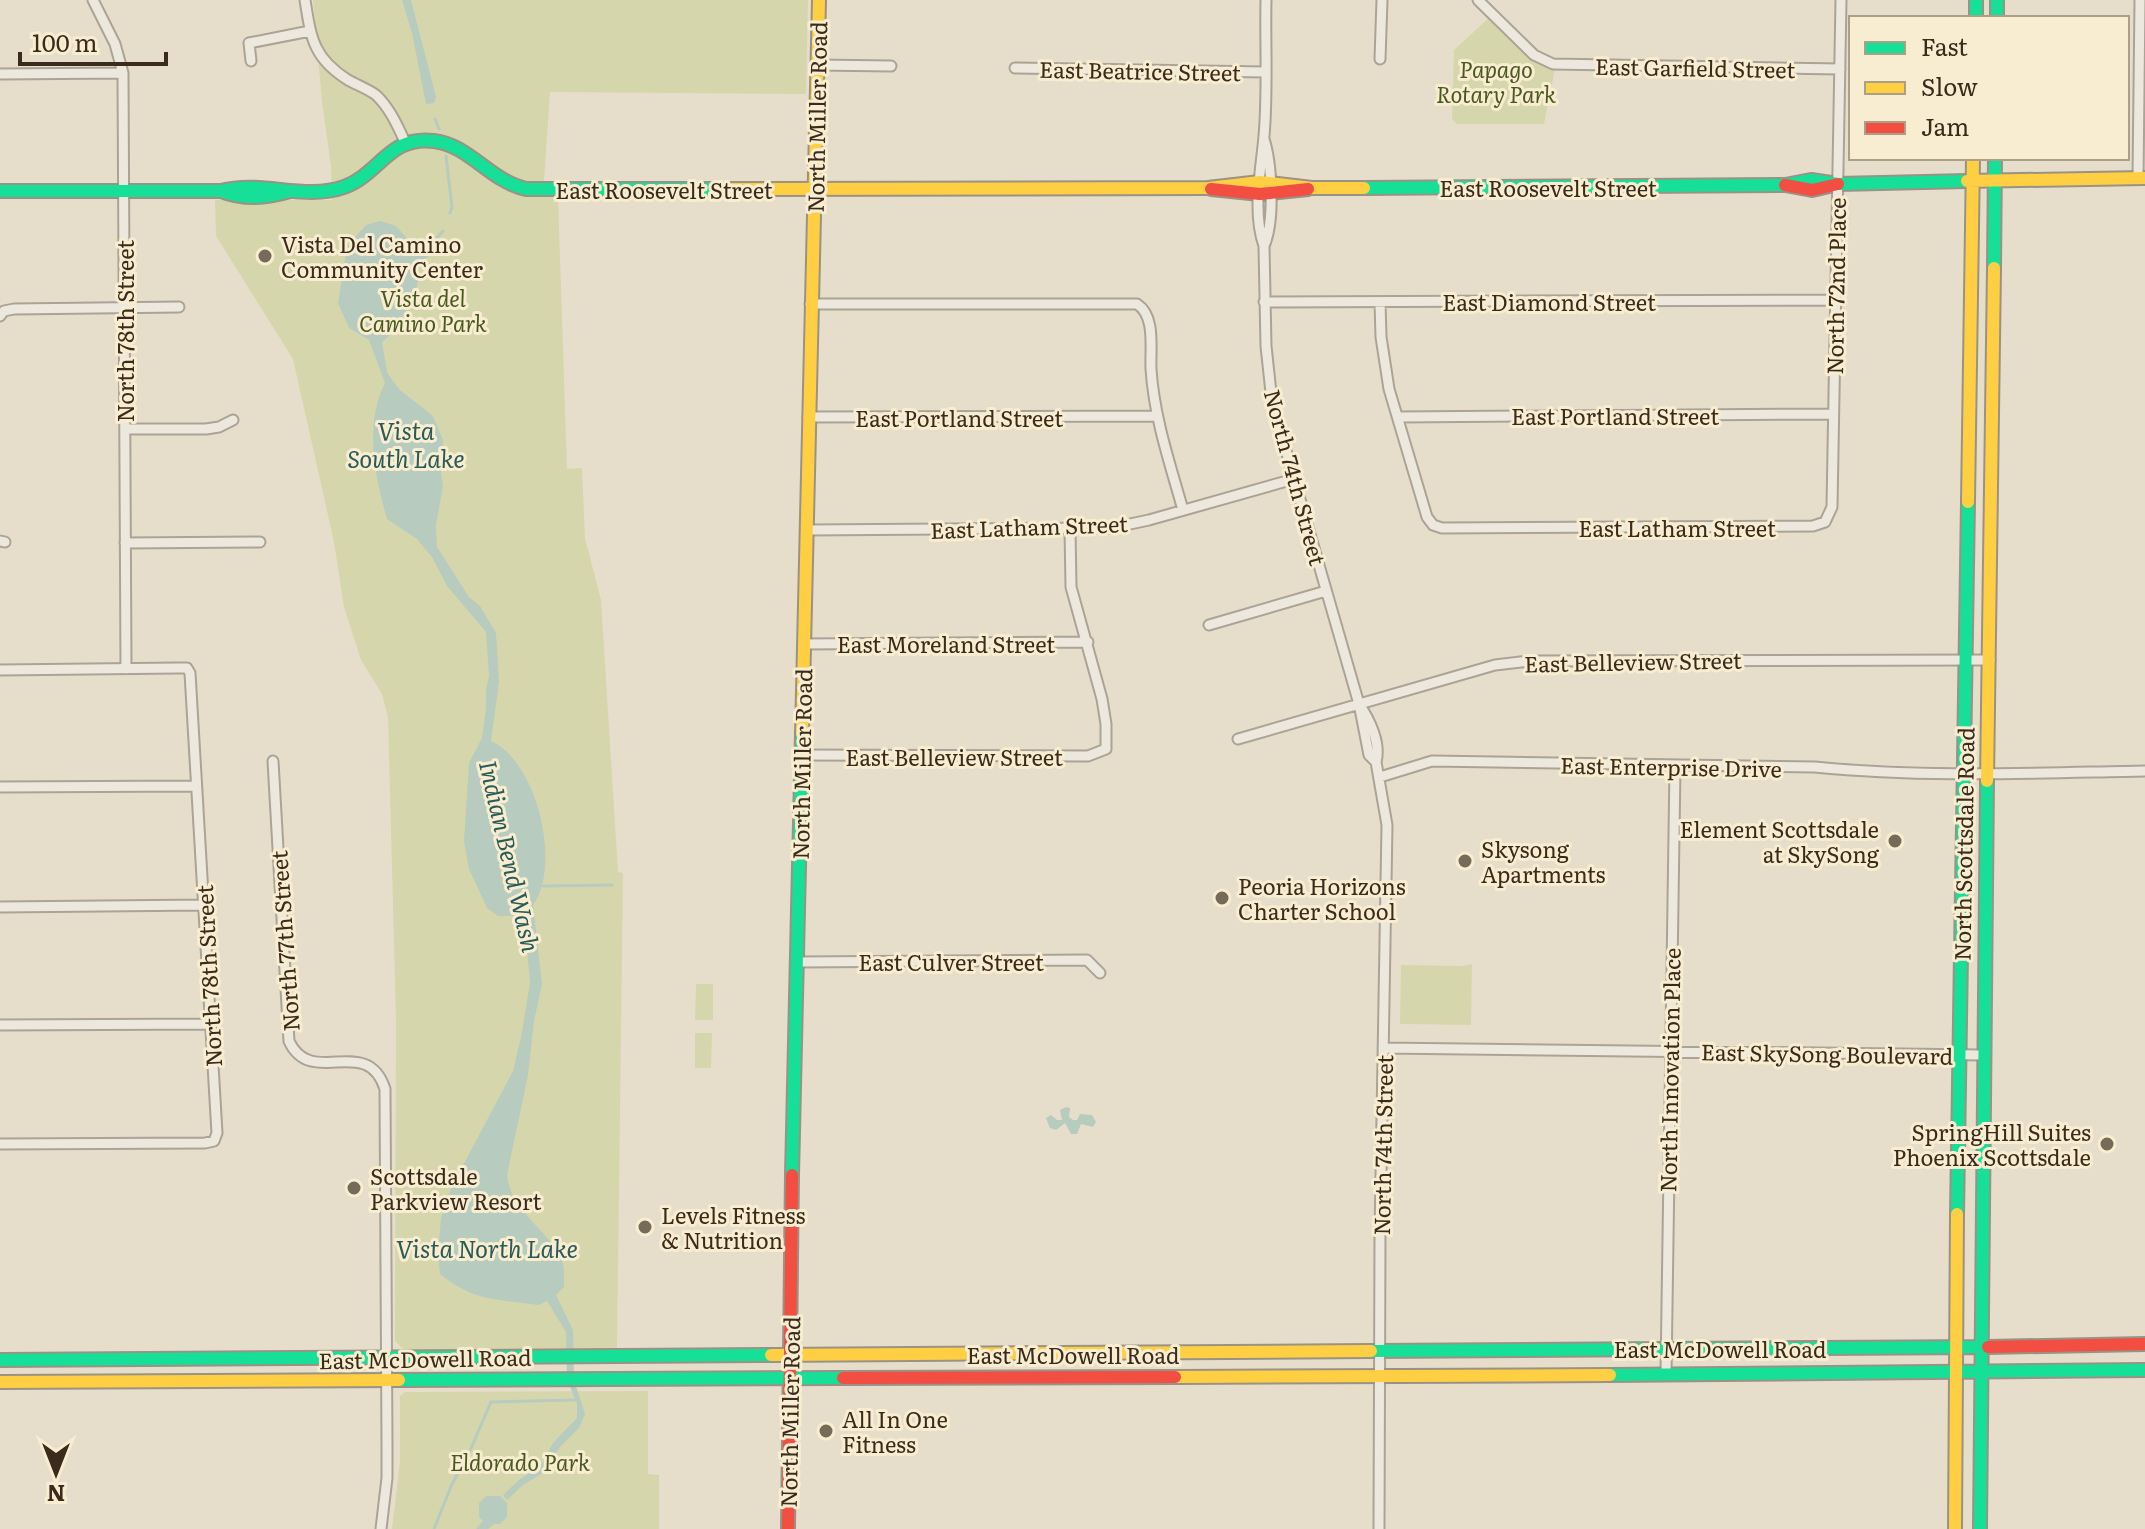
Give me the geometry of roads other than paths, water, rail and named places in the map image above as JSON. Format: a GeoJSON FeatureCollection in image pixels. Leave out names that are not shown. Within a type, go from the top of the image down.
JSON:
{"type":"FeatureCollection","features":[{"type":"Feature","properties":{"kind":"main road","name":"North Miller Road"},"geometry":{"type":"LineString","coordinates":[[788,1529],[788,1378],[819,0]]}},
{"type":"Feature","properties":{"kind":"main road","name":"East Roosevelt Street"},"geometry":{"type":"LineString","coordinates":[[406,144],[427,140],[450,145],[502,183],[526,189],[1208,188],[1227,193],[1264,188],[1295,192],[1312,188],[1785,185],[1803,191],[1823,191],[1838,184],[2141,178]]}},
{"type":"Feature","properties":{"kind":"main road"},"geometry":{"type":"LineString","coordinates":[[0,191],[221,191],[235,186],[260,185],[293,190],[329,190],[347,186],[385,154],[406,144]]}},
{"type":"Feature","properties":{"kind":"main road","name":"North Scottsdale Road"},"geometry":{"type":"LineString","coordinates":[[1955,1529],[1973,160]]}},
{"type":"Feature","properties":{"kind":"main road","name":"North Scottsdale Road"},"geometry":{"type":"LineString","coordinates":[[1980,1529],[1995,160]]}},
{"type":"Feature","properties":{"kind":"main road","name":"East McDowell Road"},"geometry":{"type":"LineString","coordinates":[[0,1360],[2145,1344]]}},
{"type":"Feature","properties":{"kind":"main road","name":"East McDowell Road"},"geometry":{"type":"LineString","coordinates":[[0,1382],[2145,1370]]}},
{"type":"Feature","properties":{"kind":"street","name":"North 78th Street"},"geometry":{"type":"LineString","coordinates":[[0,1144],[205,1143],[214,1141],[217,1133],[191,676],[187,668],[126,669],[123,73],[115,44],[93,0]]}},
{"type":"Feature","properties":{"kind":"street"},"geometry":{"type":"LineString","coordinates":[[305,0],[310,31],[318,53],[330,68],[374,94],[390,112],[406,144]]}},
{"type":"Feature","properties":{"kind":"street","name":"North 74th Street"},"geometry":{"type":"LineString","coordinates":[[1266,0],[1264,139],[1269,155],[1259,233],[1264,246],[1264,302],[1272,402],[1359,704],[1369,719],[1378,753],[1376,762],[1387,825],[1379,1529]]}},
{"type":"Feature","properties":{"kind":"street"},"geometry":{"type":"LineString","coordinates":[[1380,59],[1382,0]]}},
{"type":"Feature","properties":{"kind":"street","name":"East Garfield Street"},"geometry":{"type":"LineString","coordinates":[[1478,0],[1534,55],[1553,64],[1840,69]]}},
{"type":"Feature","properties":{"kind":"street","name":"North 72nd Place"},"geometry":{"type":"LineString","coordinates":[[1825,522],[1832,507],[1841,0]]}},
{"type":"Feature","properties":{"kind":"street"},"geometry":{"type":"LineString","coordinates":[[2140,0],[2141,178]]}},
{"type":"Feature","properties":{"kind":"street"},"geometry":{"type":"LineString","coordinates":[[251,61],[249,43],[310,31]]}},
{"type":"Feature","properties":{"kind":"street"},"geometry":{"type":"LineString","coordinates":[[817,65],[891,66]]}},
{"type":"Feature","properties":{"kind":"street","name":"East Beatrice Street"},"geometry":{"type":"LineString","coordinates":[[1015,68],[1265,72]]}},
{"type":"Feature","properties":{"kind":"street"},"geometry":{"type":"LineString","coordinates":[[0,74],[123,73]]}},
{"type":"Feature","properties":{"kind":"street","name":"East Diamond Street"},"geometry":{"type":"LineString","coordinates":[[1264,302],[1835,300]]}},
{"type":"Feature","properties":{"kind":"street"},"geometry":{"type":"LineString","coordinates":[[1380,302],[1383,358],[1398,417]]}},
{"type":"Feature","properties":{"kind":"street"},"geometry":{"type":"LineString","coordinates":[[810,304],[1129,303],[1144,308],[1149,321],[1152,388],[1157,416],[1183,510]]}},
{"type":"Feature","properties":{"kind":"street"},"geometry":{"type":"LineString","coordinates":[[2,314],[14,309],[179,307]]}},
{"type":"Feature","properties":{"kind":"street","name":"East Portland Street"},"geometry":{"type":"LineString","coordinates":[[1398,417],[1832,414]]}},
{"type":"Feature","properties":{"kind":"street","name":"East Portland Street"},"geometry":{"type":"LineString","coordinates":[[808,417],[1157,416]]}},
{"type":"Feature","properties":{"kind":"street","name":"East Latham Street"},"geometry":{"type":"LineString","coordinates":[[1398,417],[1427,517],[1433,525],[1442,528],[1797,527],[1825,522]]}},
{"type":"Feature","properties":{"kind":"street"},"geometry":{"type":"LineString","coordinates":[[125,429],[206,429],[233,420]]}},
{"type":"Feature","properties":{"kind":"street","name":"East Latham Street"},"geometry":{"type":"LineString","coordinates":[[806,530],[1111,528],[1294,479]]}},
{"type":"Feature","properties":{"kind":"street"},"geometry":{"type":"LineString","coordinates":[[1070,529],[1071,587],[1088,642]]}},
{"type":"Feature","properties":{"kind":"street"},"geometry":{"type":"LineString","coordinates":[[125,543],[260,542]]}},
{"type":"Feature","properties":{"kind":"street"},"geometry":{"type":"LineString","coordinates":[[1209,625],[1326,591]]}},
{"type":"Feature","properties":{"kind":"street","name":"East Belleview Street"},"geometry":{"type":"LineString","coordinates":[[801,755],[1088,756],[1106,749],[1102,699],[1088,642]]}},
{"type":"Feature","properties":{"kind":"street","name":"East Moreland Street"},"geometry":{"type":"LineString","coordinates":[[804,644],[1088,642]]}},
{"type":"Feature","properties":{"kind":"street","name":"East Belleview Street"},"geometry":{"type":"LineString","coordinates":[[1238,739],[1495,665],[1529,661],[1990,660]]}},
{"type":"Feature","properties":{"kind":"street"},"geometry":{"type":"LineString","coordinates":[[0,670],[126,669]]}},
{"type":"Feature","properties":{"kind":"street","name":"North 77th Street"},"geometry":{"type":"LineString","coordinates":[[273,761],[289,1041],[300,1057],[309,1062],[365,1062],[375,1070],[385,1089],[388,1379],[387,1478],[381,1529]]}},
{"type":"Feature","properties":{"kind":"street","name":"East Enterprise Drive"},"geometry":{"type":"LineString","coordinates":[[1380,777],[1432,761],[1815,767],[1864,772],[1965,774]]}},
{"type":"Feature","properties":{"kind":"street","name":"North Innovation Place"},"geometry":{"type":"LineString","coordinates":[[1666,1374],[1675,767]]}},
{"type":"Feature","properties":{"kind":"street"},"geometry":{"type":"LineString","coordinates":[[1965,774],[2145,771]]}},
{"type":"Feature","properties":{"kind":"street"},"geometry":{"type":"LineString","coordinates":[[0,787],[196,786]]}},
{"type":"Feature","properties":{"kind":"street"},"geometry":{"type":"LineString","coordinates":[[0,907],[204,905]]}},
{"type":"Feature","properties":{"kind":"street","name":"East Culver Street"},"geometry":{"type":"LineString","coordinates":[[797,962],[1087,960],[1100,973]]}},
{"type":"Feature","properties":{"kind":"street"},"geometry":{"type":"LineString","coordinates":[[0,1025],[210,1024]]}},
{"type":"Feature","properties":{"kind":"street","name":"East SkySong Boulevard"},"geometry":{"type":"LineString","coordinates":[[1383,1048],[1983,1055]]}},
{"type":"Feature","properties":{"kind":"water"},"geometry":{"type":"Polygon","coordinates":[[[402,0],[411,0],[436,97],[434,103],[426,104],[402,0]]]}},
{"type":"Feature","properties":{"kind":"water"},"geometry":{"type":"Polygon","coordinates":[[[380,221],[396,226],[428,257],[419,264],[418,282],[406,321],[382,342],[387,372],[400,390],[433,416],[443,440],[443,486],[436,525],[437,547],[496,633],[499,682],[491,741],[507,752],[521,769],[532,791],[545,841],[541,887],[533,905],[542,984],[528,1075],[507,1175],[515,1200],[556,1249],[563,1264],[564,1287],[556,1295],[573,1330],[574,1380],[585,1414],[579,1428],[560,1447],[543,1473],[523,1485],[507,1500],[503,1495],[541,1465],[553,1443],[577,1418],[577,1404],[567,1379],[566,1332],[547,1301],[539,1305],[487,1298],[464,1290],[440,1274],[441,1218],[452,1186],[513,1071],[530,983],[526,937],[516,916],[498,916],[487,908],[469,869],[464,841],[469,763],[482,738],[486,709],[489,676],[486,632],[447,586],[432,557],[417,539],[387,519],[376,468],[373,433],[385,383],[369,340],[349,328],[338,303],[347,246],[366,225],[380,221]]]}},
{"type":"Feature","properties":{"kind":"water"},"geometry":{"type":"Polygon","coordinates":[[[1070,1108],[1069,1117],[1073,1120],[1077,1120],[1080,1114],[1092,1115],[1096,1122],[1093,1127],[1081,1124],[1077,1134],[1071,1134],[1065,1123],[1056,1130],[1050,1128],[1046,1118],[1051,1115],[1062,1120],[1060,1110],[1070,1108]]]}},
{"type":"Feature","properties":{"kind":"water"},"geometry":{"type":"Polygon","coordinates":[[[486,1496],[500,1496],[507,1503],[507,1517],[488,1529],[476,1529],[483,1521],[479,1517],[479,1503],[486,1496]]]}},
{"type":"Feature","properties":{"kind":"waterway","name":"Indian Bend Wash"},"geometry":{"type":"LineString","coordinates":[[435,119],[439,129]]}},
{"type":"Feature","properties":{"kind":"waterway","name":"Indian Bend Wash"},"geometry":{"type":"LineString","coordinates":[[446,156],[452,207],[450,213]]}},
{"type":"Feature","properties":{"kind":"waterway","name":"Indian Bend Wash"},"geometry":{"type":"LineString","coordinates":[[423,253],[443,231]]}},
{"type":"Feature","properties":{"kind":"waterway"},"geometry":{"type":"LineString","coordinates":[[543,886],[612,885]]}},
{"type":"Feature","properties":{"kind":"waterway"},"geometry":{"type":"LineString","coordinates":[[469,1453],[491,1402],[576,1400]]}},
{"type":"Feature","properties":{"kind":"waterway"},"geometry":{"type":"LineString","coordinates":[[434,1529],[463,1464]]}},
{"type":"Feature","properties":{"kind":"place","name":"Vista Del Camino Community Center"},"geometry":{"type":"Point","coordinates":[265,256]}},
{"type":"Feature","properties":{"kind":"place","name":"Element Scottsdale at SkySong"},"geometry":{"type":"Point","coordinates":[1895,841]}},
{"type":"Feature","properties":{"kind":"place","name":"Skysong Apartments"},"geometry":{"type":"Point","coordinates":[1465,861]}},
{"type":"Feature","properties":{"kind":"place","name":"Peoria Horizons Charter School"},"geometry":{"type":"Point","coordinates":[1222,898]}},
{"type":"Feature","properties":{"kind":"place","name":"SpringHill Suites Phoenix Scottsdale"},"geometry":{"type":"Point","coordinates":[2107,1144]}},
{"type":"Feature","properties":{"kind":"place","name":"Scottsdale Parkview Resort"},"geometry":{"type":"Point","coordinates":[354,1188]}},
{"type":"Feature","properties":{"kind":"place","name":"Levels Fitness & Nutrition"},"geometry":{"type":"Point","coordinates":[645,1227]}},
{"type":"Feature","properties":{"kind":"place","name":"All In One Fitness"},"geometry":{"type":"Point","coordinates":[826,1431]}},
{"type":"Feature","properties":{"kind":"park label","name":"Papago Rotary Park"},"geometry":{"type":"Point","coordinates":[1496,80]}},
{"type":"Feature","properties":{"kind":"park label","name":"Vista del Camino Park"},"geometry":{"type":"Point","coordinates":[423,310]}},
{"type":"Feature","properties":{"kind":"park label","name":"Eldorado Park"},"geometry":{"type":"Point","coordinates":[520,1461]}},
{"type":"Feature","properties":{"kind":"water label","name":"Vista South Lake"},"geometry":{"type":"Point","coordinates":[406,443]}},
{"type":"Feature","properties":{"kind":"water label","name":"Vista North Lake"},"geometry":{"type":"Point","coordinates":[487,1247]}}]}
